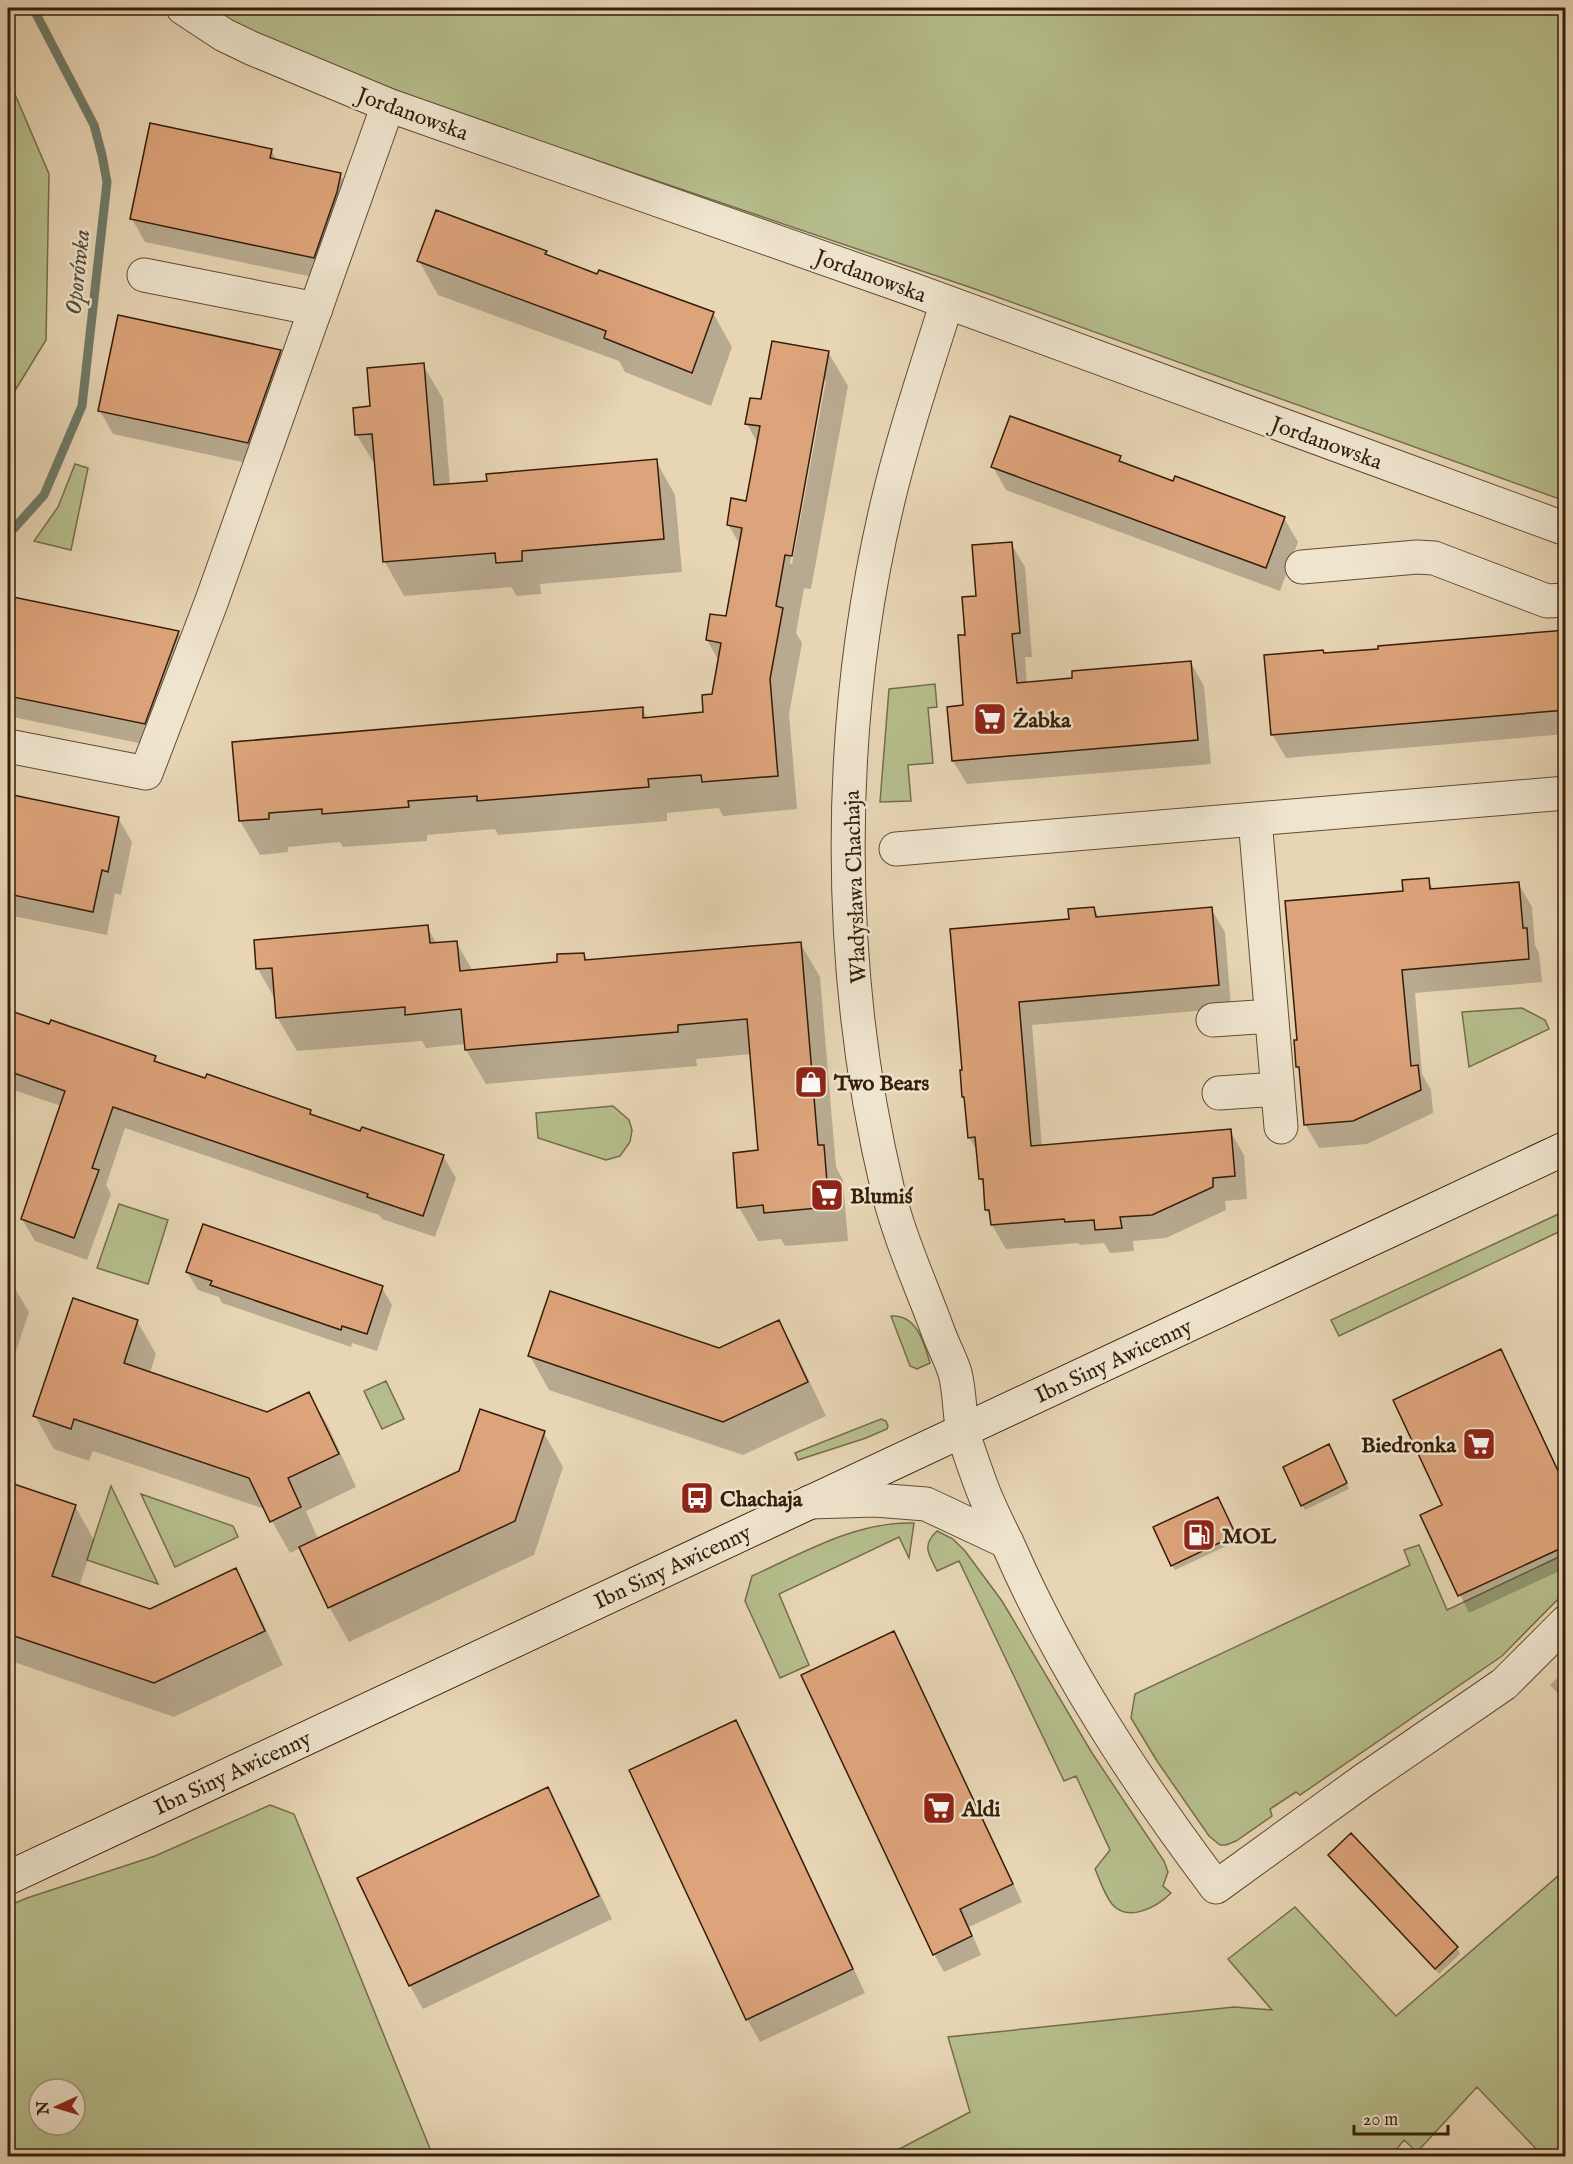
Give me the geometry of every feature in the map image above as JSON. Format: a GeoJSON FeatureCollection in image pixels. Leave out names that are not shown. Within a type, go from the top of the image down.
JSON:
{"type":"FeatureCollection","features":[{"type":"Feature","properties":{"kind":"street","name":"Jordanowska"},"geometry":{"type":"LineString","coordinates":[[183,8],[224,35],[251,48],[388,105],[947,303],[1566,529]]}},
{"type":"Feature","properties":{"kind":"street"},"geometry":{"type":"LineString","coordinates":[[8,746],[146,773],[212,603],[388,105]]}},
{"type":"Feature","properties":{"kind":"street"},"geometry":{"type":"LineString","coordinates":[[144,275],[316,309]]}},
{"type":"Feature","properties":{"kind":"street","name":"Władysława Chachaja"},"geometry":{"type":"LineString","coordinates":[[947,303],[900,458],[887,506],[873,575],[856,699],[848,853],[850,919],[858,1018],[876,1140],[890,1198],[907,1252],[955,1372],[963,1431],[989,1506],[1024,1582],[1057,1645],[1108,1729],[1173,1829],[1216,1887],[1364,1780],[1504,1684],[1566,1622]]}},
{"type":"Feature","properties":{"kind":"street"},"geometry":{"type":"LineString","coordinates":[[1302,567],[1417,557],[1434,558],[1547,601],[1566,600]]}},
{"type":"Feature","properties":{"kind":"street"},"geometry":{"type":"LineString","coordinates":[[896,849],[1566,793]]}},
{"type":"Feature","properties":{"kind":"street"},"geometry":{"type":"LineString","coordinates":[[1255,819],[1281,1127]]}},
{"type":"Feature","properties":{"kind":"street"},"geometry":{"type":"LineString","coordinates":[[1213,1020],[1271,1016]]}},
{"type":"Feature","properties":{"kind":"street"},"geometry":{"type":"LineString","coordinates":[[1219,1093],[1277,1089]]}},
{"type":"Feature","properties":{"kind":"street","name":"Ibn Siny Awicenny"},"geometry":{"type":"LineString","coordinates":[[8,1878],[1566,1148]]}},
{"type":"Feature","properties":{"kind":"street"},"geometry":{"type":"LineString","coordinates":[[810,1502],[875,1500],[926,1504],[1007,1542]]}},
{"type":"Feature","properties":{"kind":"green space"},"geometry":{"type":"Polygon","coordinates":[[[208,8],[1565,8],[1565,501],[972,288],[442,108],[242,30],[208,8]]]}},
{"type":"Feature","properties":{"kind":"green space"},"geometry":{"type":"Polygon","coordinates":[[[8,78],[49,174],[46,340],[8,402],[8,78]]]}},
{"type":"Feature","properties":{"kind":"green space"},"geometry":{"type":"Polygon","coordinates":[[[75,464],[88,468],[71,550],[34,541],[58,507],[75,464]]]}},
{"type":"Feature","properties":{"kind":"green space"},"geometry":{"type":"Polygon","coordinates":[[[935,684],[937,707],[928,708],[933,763],[908,765],[911,801],[880,802],[889,689],[935,684]]]}},
{"type":"Feature","properties":{"kind":"green space"},"geometry":{"type":"Polygon","coordinates":[[[1522,1008],[1545,1020],[1549,1029],[1469,1067],[1462,1012],[1522,1008]]]}},
{"type":"Feature","properties":{"kind":"green space"},"geometry":{"type":"Polygon","coordinates":[[[613,1106],[629,1120],[632,1130],[630,1142],[620,1156],[606,1160],[538,1138],[536,1113],[613,1106]]]}},
{"type":"Feature","properties":{"kind":"green space"},"geometry":{"type":"Polygon","coordinates":[[[119,1204],[168,1220],[148,1284],[97,1268],[119,1204]]]}},
{"type":"Feature","properties":{"kind":"green space"},"geometry":{"type":"Polygon","coordinates":[[[1565,1211],[1565,1229],[1339,1336],[1331,1320],[1565,1211]]]}},
{"type":"Feature","properties":{"kind":"green space"},"geometry":{"type":"Polygon","coordinates":[[[891,1316],[907,1320],[918,1331],[930,1363],[917,1369],[910,1366],[891,1316]]]}},
{"type":"Feature","properties":{"kind":"green space"},"geometry":{"type":"Polygon","coordinates":[[[386,1381],[404,1419],[382,1429],[364,1391],[386,1381]]]}},
{"type":"Feature","properties":{"kind":"green space"},"geometry":{"type":"Polygon","coordinates":[[[881,1419],[886,1421],[887,1429],[798,1460],[795,1453],[881,1419]]]}},
{"type":"Feature","properties":{"kind":"green space"},"geometry":{"type":"Polygon","coordinates":[[[111,1486],[158,1584],[87,1560],[111,1486]]]}},
{"type":"Feature","properties":{"kind":"green space"},"geometry":{"type":"Polygon","coordinates":[[[141,1494],[233,1526],[238,1537],[175,1567],[141,1494]]]}},
{"type":"Feature","properties":{"kind":"green space"},"geometry":{"type":"Polygon","coordinates":[[[914,1523],[909,1558],[899,1537],[779,1594],[809,1665],[780,1678],[745,1601],[752,1576],[851,1533],[872,1527],[914,1523]]]}},
{"type":"Feature","properties":{"kind":"green space"},"geometry":{"type":"Polygon","coordinates":[[[937,1531],[953,1539],[965,1551],[1002,1601],[1092,1753],[1164,1861],[1168,1872],[1163,1886],[1171,1893],[1150,1908],[1134,1913],[1126,1912],[1119,1910],[1107,1896],[1095,1869],[1110,1850],[1076,1776],[1064,1781],[959,1561],[937,1571],[929,1555],[928,1546],[937,1531]]]}},
{"type":"Feature","properties":{"kind":"green space"},"geometry":{"type":"Polygon","coordinates":[[[1419,1545],[1447,1610],[1565,1554],[1565,1592],[1502,1656],[1300,1795],[1296,1792],[1270,1809],[1272,1816],[1236,1841],[1220,1845],[1209,1836],[1157,1761],[1131,1718],[1135,1694],[1410,1565],[1404,1550],[1419,1545]]]}},
{"type":"Feature","properties":{"kind":"green space"},"geometry":{"type":"Polygon","coordinates":[[[270,1805],[294,1814],[433,2156],[8,2156],[8,1906],[155,1856],[270,1805]]]}},
{"type":"Feature","properties":{"kind":"green space"},"geometry":{"type":"Polygon","coordinates":[[[1565,1870],[1565,2156],[1543,2156],[1477,2087],[1417,2152],[1404,2140],[1391,2156],[886,2156],[970,2112],[948,2037],[1234,2007],[1272,2010],[1228,1959],[1295,1907],[1396,2016],[1565,1870]]]}},
{"type":"Feature","properties":{"kind":"building"},"geometry":{"type":"Polygon","coordinates":[[[150,123],[272,149],[270,158],[341,173],[337,192],[314,258],[130,219],[150,123]]]}},
{"type":"Feature","properties":{"kind":"building"},"geometry":{"type":"Polygon","coordinates":[[[436,210],[547,251],[545,254],[597,274],[599,270],[714,312],[692,373],[604,338],[606,331],[417,261],[436,210]]]}},
{"type":"Feature","properties":{"kind":"building"},"geometry":{"type":"Polygon","coordinates":[[[118,315],[281,350],[248,443],[98,411],[118,315]]]}},
{"type":"Feature","properties":{"kind":"building"},"geometry":{"type":"Polygon","coordinates":[[[772,341],[829,351],[792,556],[785,555],[776,606],[783,608],[770,679],[778,776],[702,782],[701,775],[648,779],[649,787],[477,801],[477,796],[408,801],[409,807],[322,814],[322,809],[269,813],[269,819],[239,821],[232,742],[643,707],[643,718],[703,712],[702,695],[712,694],[721,643],[706,640],[710,614],[726,616],[742,528],[727,525],[731,498],[746,501],[760,426],[745,424],[750,398],[761,399],[772,341]]]}},
{"type":"Feature","properties":{"kind":"building"},"geometry":{"type":"Polygon","coordinates":[[[424,363],[434,485],[487,481],[486,474],[657,459],[664,539],[522,551],[522,561],[496,563],[495,553],[383,562],[372,434],[355,435],[353,408],[370,406],[367,368],[424,363]]]}},
{"type":"Feature","properties":{"kind":"building"},"geometry":{"type":"Polygon","coordinates":[[[1010,416],[1121,456],[1119,461],[1173,481],[1175,476],[1285,517],[1266,568],[991,467],[1010,416]]]}},
{"type":"Feature","properties":{"kind":"building"},"geometry":{"type":"Polygon","coordinates":[[[1012,542],[1020,633],[1012,634],[1017,683],[1072,678],[1072,671],[1191,661],[1198,740],[952,761],[947,707],[963,705],[958,635],[965,635],[962,597],[976,596],[972,545],[1012,542]]]}},
{"type":"Feature","properties":{"kind":"building"},"geometry":{"type":"Polygon","coordinates":[[[8,596],[179,631],[145,724],[8,696],[8,596]]]}},
{"type":"Feature","properties":{"kind":"building"},"geometry":{"type":"Polygon","coordinates":[[[1566,630],[1566,710],[1271,735],[1264,655],[1323,650],[1324,653],[1378,649],[1378,646],[1566,630]]]}},
{"type":"Feature","properties":{"kind":"building"},"geometry":{"type":"Polygon","coordinates":[[[8,794],[119,817],[108,872],[102,870],[93,912],[8,894],[8,794]]]}},
{"type":"Feature","properties":{"kind":"building"},"geometry":{"type":"Polygon","coordinates":[[[1429,878],[1430,889],[1519,882],[1523,928],[1527,928],[1529,959],[1402,970],[1411,1066],[1418,1065],[1421,1090],[1353,1121],[1304,1125],[1299,1067],[1296,1067],[1294,1040],[1297,1040],[1285,901],[1403,891],[1402,880],[1429,878]]]}},
{"type":"Feature","properties":{"kind":"building"},"geometry":{"type":"Polygon","coordinates":[[[1094,907],[1096,917],[1212,907],[1219,985],[1019,1002],[1031,1146],[1231,1129],[1235,1176],[1213,1178],[1213,1187],[1152,1215],[1120,1217],[1122,1228],[1095,1230],[1094,1220],[1065,1222],[1064,1219],[991,1225],[989,1210],[985,1210],[983,1179],[979,1179],[975,1137],[968,1138],[964,1097],[962,1097],[960,1070],[962,1070],[950,929],[1069,919],[1068,909],[1094,907]]]}},
{"type":"Feature","properties":{"kind":"building"},"geometry":{"type":"Polygon","coordinates":[[[428,925],[430,943],[457,941],[460,971],[557,962],[557,954],[584,953],[585,960],[801,942],[818,1145],[824,1145],[829,1207],[764,1213],[763,1205],[737,1208],[733,1153],[758,1150],[747,1019],[678,1025],[678,1032],[465,1050],[461,1009],[405,1015],[405,1007],[276,1018],[272,968],[256,969],[254,940],[428,925]]]}},
{"type":"Feature","properties":{"kind":"building"},"geometry":{"type":"Polygon","coordinates":[[[8,1010],[49,1024],[51,1020],[156,1056],[154,1061],[205,1078],[207,1074],[311,1110],[310,1114],[360,1131],[362,1127],[444,1155],[423,1216],[367,1197],[368,1194],[113,1107],[92,1168],[99,1170],[74,1238],[21,1219],[65,1091],[8,1071],[8,1010]]]}},
{"type":"Feature","properties":{"kind":"building"},"geometry":{"type":"Polygon","coordinates":[[[203,1224],[383,1286],[367,1334],[342,1326],[341,1330],[210,1285],[212,1281],[186,1272],[203,1224]]]}},
{"type":"Feature","properties":{"kind":"building"},"geometry":{"type":"Polygon","coordinates":[[[550,1291],[719,1348],[779,1320],[808,1382],[723,1422],[528,1356],[550,1291]]]}},
{"type":"Feature","properties":{"kind":"building"},"geometry":{"type":"Polygon","coordinates":[[[73,1298],[138,1320],[124,1363],[267,1412],[309,1392],[339,1454],[288,1478],[301,1507],[270,1522],[249,1478],[74,1419],[71,1429],[33,1416],[73,1298]]]}},
{"type":"Feature","properties":{"kind":"building","name":"Biedronka"},"geometry":{"type":"Polygon","coordinates":[[[1501,1349],[1566,1488],[1566,1546],[1458,1596],[1420,1515],[1442,1505],[1393,1400],[1501,1349]]]}},
{"type":"Feature","properties":{"kind":"building"},"geometry":{"type":"Polygon","coordinates":[[[480,1409],[545,1431],[515,1521],[328,1608],[299,1547],[459,1471],[480,1409]]]}},
{"type":"Feature","properties":{"kind":"building"},"geometry":{"type":"Polygon","coordinates":[[[1329,1444],[1347,1483],[1301,1506],[1283,1467],[1329,1444]]]}},
{"type":"Feature","properties":{"kind":"building"},"geometry":{"type":"Polygon","coordinates":[[[8,1482],[76,1505],[52,1576],[150,1609],[236,1568],[265,1631],[154,1683],[8,1634],[8,1482]]]}},
{"type":"Feature","properties":{"kind":"building"},"geometry":{"type":"Polygon","coordinates":[[[1218,1497],[1236,1535],[1171,1566],[1153,1527],[1218,1497]]]}},
{"type":"Feature","properties":{"kind":"building"},"geometry":{"type":"Polygon","coordinates":[[[894,1631],[1013,1884],[960,1909],[972,1936],[933,1955],[801,1675],[894,1631]]]}},
{"type":"Feature","properties":{"kind":"building"},"geometry":{"type":"Polygon","coordinates":[[[736,1720],[853,1969],[746,2020],[629,1770],[736,1720]]]}},
{"type":"Feature","properties":{"kind":"building"},"geometry":{"type":"Polygon","coordinates":[[[548,1787],[599,1896],[409,1986],[357,1878],[548,1787]]]}},
{"type":"Feature","properties":{"kind":"building"},"geometry":{"type":"Polygon","coordinates":[[[1351,1833],[1458,1947],[1435,1969],[1328,1855],[1351,1833]]]}},
{"type":"Feature","properties":{"kind":"waterway","name":"Oporówka"},"geometry":{"type":"LineString","coordinates":[[8,535],[44,495],[82,406],[107,182],[94,125],[33,8]]}},
{"type":"Feature","properties":{"kind":"place","name":"Żabka"},"geometry":{"type":"Point","coordinates":[990,719]}},
{"type":"Feature","properties":{"kind":"place","name":"Two Bears"},"geometry":{"type":"Point","coordinates":[811,1082]}},
{"type":"Feature","properties":{"kind":"place","name":"Blumiś"},"geometry":{"type":"Point","coordinates":[827,1195]}},
{"type":"Feature","properties":{"kind":"place","name":"Biedronka"},"geometry":{"type":"Point","coordinates":[1479,1444]}},
{"type":"Feature","properties":{"kind":"place","name":"Chachaja"},"geometry":{"type":"Point","coordinates":[697,1498]}},
{"type":"Feature","properties":{"kind":"place","name":"MOL"},"geometry":{"type":"Point","coordinates":[1199,1535]}},
{"type":"Feature","properties":{"kind":"place","name":"Aldi"},"geometry":{"type":"Point","coordinates":[939,1808]}}]}
